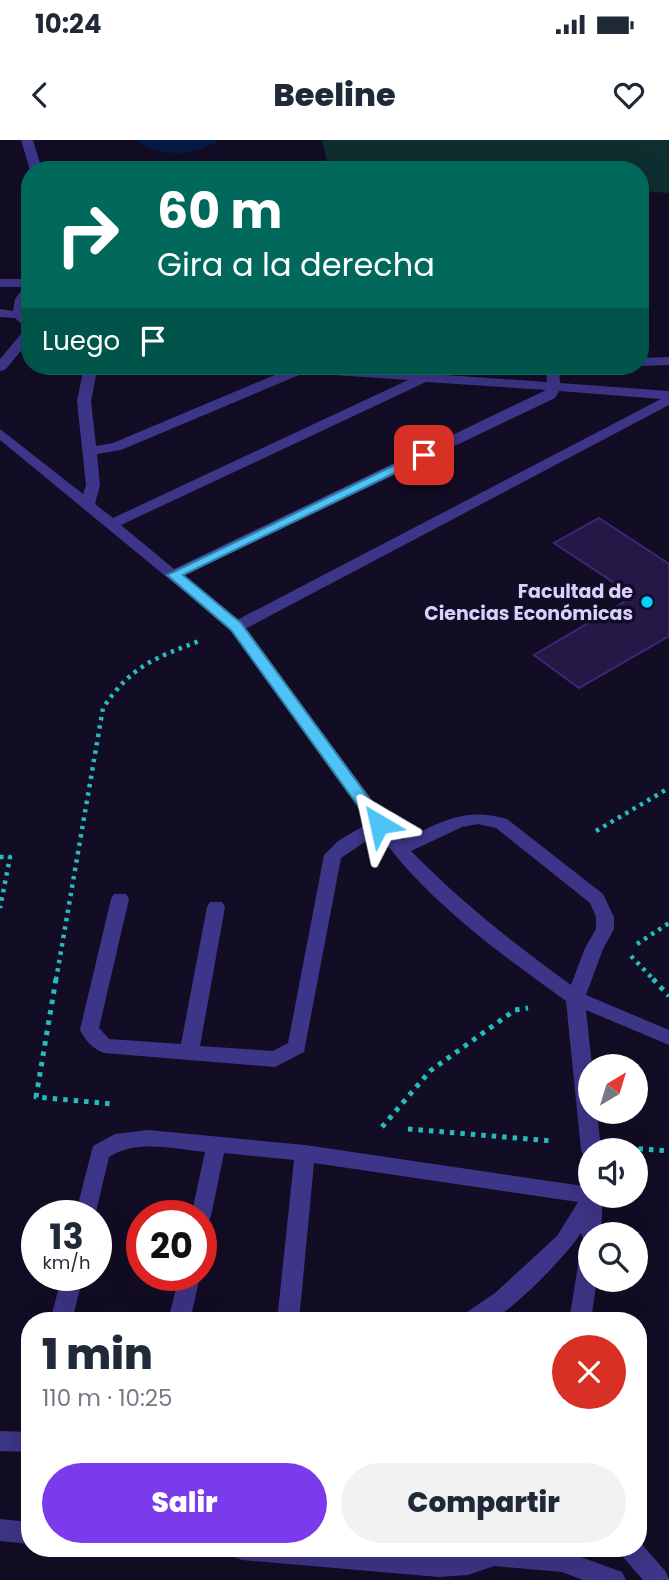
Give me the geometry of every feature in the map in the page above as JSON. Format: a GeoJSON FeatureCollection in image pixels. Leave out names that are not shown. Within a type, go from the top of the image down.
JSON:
{"type":"FeatureCollection","features":[{"type":"Feature","properties":{"kind":"lane"},"geometry":{"type":"LineString","coordinates":[[27,140],[33,161]]}},
{"type":"Feature","properties":{"kind":"lane"},"geometry":{"type":"LineString","coordinates":[[0,283],[21,285]]}},
{"type":"Feature","properties":{"kind":"lane"},"geometry":{"type":"LineString","coordinates":[[0,313],[19,315],[21,299]]}},
{"type":"Feature","properties":{"kind":"lane"},"geometry":{"type":"LineString","coordinates":[[0,367],[21,342]]}},
{"type":"Feature","properties":{"kind":"lane"},"geometry":{"type":"LineString","coordinates":[[649,361],[669,360]]}},
{"type":"Feature","properties":{"kind":"lane"},"geometry":{"type":"LineString","coordinates":[[87,506],[93,485],[84,401],[89,375]]}},
{"type":"Feature","properties":{"kind":"lane"},"geometry":{"type":"LineString","coordinates":[[88,451],[116,447],[288,375]]}},
{"type":"Feature","properties":{"kind":"lane"},"geometry":{"type":"LineString","coordinates":[[375,375],[669,398]]}},
{"type":"Feature","properties":{"kind":"lane"},"geometry":{"type":"LineString","coordinates":[[173,575],[550,394],[554,388],[553,375]]}},
{"type":"Feature","properties":{"kind":"lane"},"geometry":{"type":"LineString","coordinates":[[110,525],[423,379]]}},
{"type":"Feature","properties":{"kind":"lane"},"geometry":{"type":"LineString","coordinates":[[236,626],[669,398]]}},
{"type":"Feature","properties":{"kind":"lane"},"geometry":{"type":"LineString","coordinates":[[0,433],[236,626],[379,824],[399,849],[443,894],[513,954],[575,998],[669,1038]]}},
{"type":"Feature","properties":{"kind":"lane"},"geometry":{"type":"LineString","coordinates":[[399,849],[458,822],[478,818],[501,823],[597,899],[605,916],[605,929],[594,948],[575,998],[590,1138]]}},
{"type":"Feature","properties":{"kind":"lane"},"geometry":{"type":"LineString","coordinates":[[120,899],[89,1030],[104,1046],[275,1059],[297,1047],[333,855],[344,845],[379,824]]}},
{"type":"Feature","properties":{"kind":"lane"},"geometry":{"type":"LineString","coordinates":[[189,1053],[216,907]]}},
{"type":"Feature","properties":{"kind":"lane"},"geometry":{"type":"LineString","coordinates":[[89,1200],[100,1152],[115,1142],[148,1138],[305,1153],[578,1194]]}},
{"type":"Feature","properties":{"kind":"lane"},"geometry":{"type":"LineString","coordinates":[[204,1200],[216,1145]]}},
{"type":"Feature","properties":{"kind":"lane"},"geometry":{"type":"LineString","coordinates":[[289,1312],[305,1153]]}},
{"type":"Feature","properties":{"kind":"lane"},"geometry":{"type":"LineString","coordinates":[[485,1312],[503,1300],[564,1242],[585,1208]]}},
{"type":"Feature","properties":{"kind":"lane"},"geometry":{"type":"LineString","coordinates":[[63,1312],[68,1291]]}},
{"type":"Feature","properties":{"kind":"lane"},"geometry":{"type":"LineString","coordinates":[[181,1312],[186,1291]]}},
{"type":"Feature","properties":{"kind":"lane"},"geometry":{"type":"LineString","coordinates":[[581,1312],[584,1292]]}},
{"type":"Feature","properties":{"kind":"lane"},"geometry":{"type":"LineString","coordinates":[[0,1441],[21,1442]]}},
{"type":"Feature","properties":{"kind":"lane"},"geometry":{"type":"LineString","coordinates":[[0,1530],[21,1532]]}},
{"type":"Feature","properties":{"kind":"lane"},"geometry":{"type":"LineString","coordinates":[[345,1557],[457,1566],[484,1557]]}},
{"type":"Feature","properties":{"kind":"lane"},"geometry":{"type":"LineString","coordinates":[[400,1557],[410,1562]]}},
{"type":"Feature","properties":{"kind":"lane"},"geometry":{"type":"LineString","coordinates":[[530,1557],[562,1562],[614,1580]]}},
{"type":"Feature","properties":{"kind":"lane"},"geometry":{"type":"LineString","coordinates":[[638,1557],[658,1580]]}},
{"type":"Feature","properties":{"kind":"path"},"geometry":{"type":"LineString","coordinates":[[596,831],[669,788]]}},
{"type":"Feature","properties":{"kind":"path"},"geometry":{"type":"LineString","coordinates":[[0,857],[10,857],[0,908]]}},
{"type":"Feature","properties":{"kind":"path"},"geometry":{"type":"LineString","coordinates":[[669,923],[626,951],[669,996]]}},
{"type":"Feature","properties":{"kind":"path"},"geometry":{"type":"LineString","coordinates":[[382,1127],[430,1071],[515,1010],[575,998]]}},
{"type":"Feature","properties":{"kind":"green space"},"geometry":{"type":"Polygon","coordinates":[[[322,140],[669,140],[669,193],[649,192],[649,161],[327,161],[322,140]]]}},
{"type":"Feature","properties":{"kind":"water"},"geometry":{"type":"Polygon","coordinates":[[[135,140],[218,140],[199,150],[176,153],[154,150],[135,140]]]}},
{"type":"Feature","properties":{"kind":"building","name":"Facultad de Ciencias Económicas"},"geometry":{"type":"Polygon","coordinates":[[[599,518],[669,564],[669,636],[579,688],[534,655],[634,596],[554,543],[599,518]]]}},
{"type":"Feature","properties":{"kind":"place","name":"Facultad de Ciencias Económicas"},"geometry":{"type":"Point","coordinates":[647,602]}},
{"type":"Feature","properties":{"kind":"route"},"geometry":{"type":"LineString","coordinates":[[379,824],[236,626],[173,575],[424,455]]}}]}
